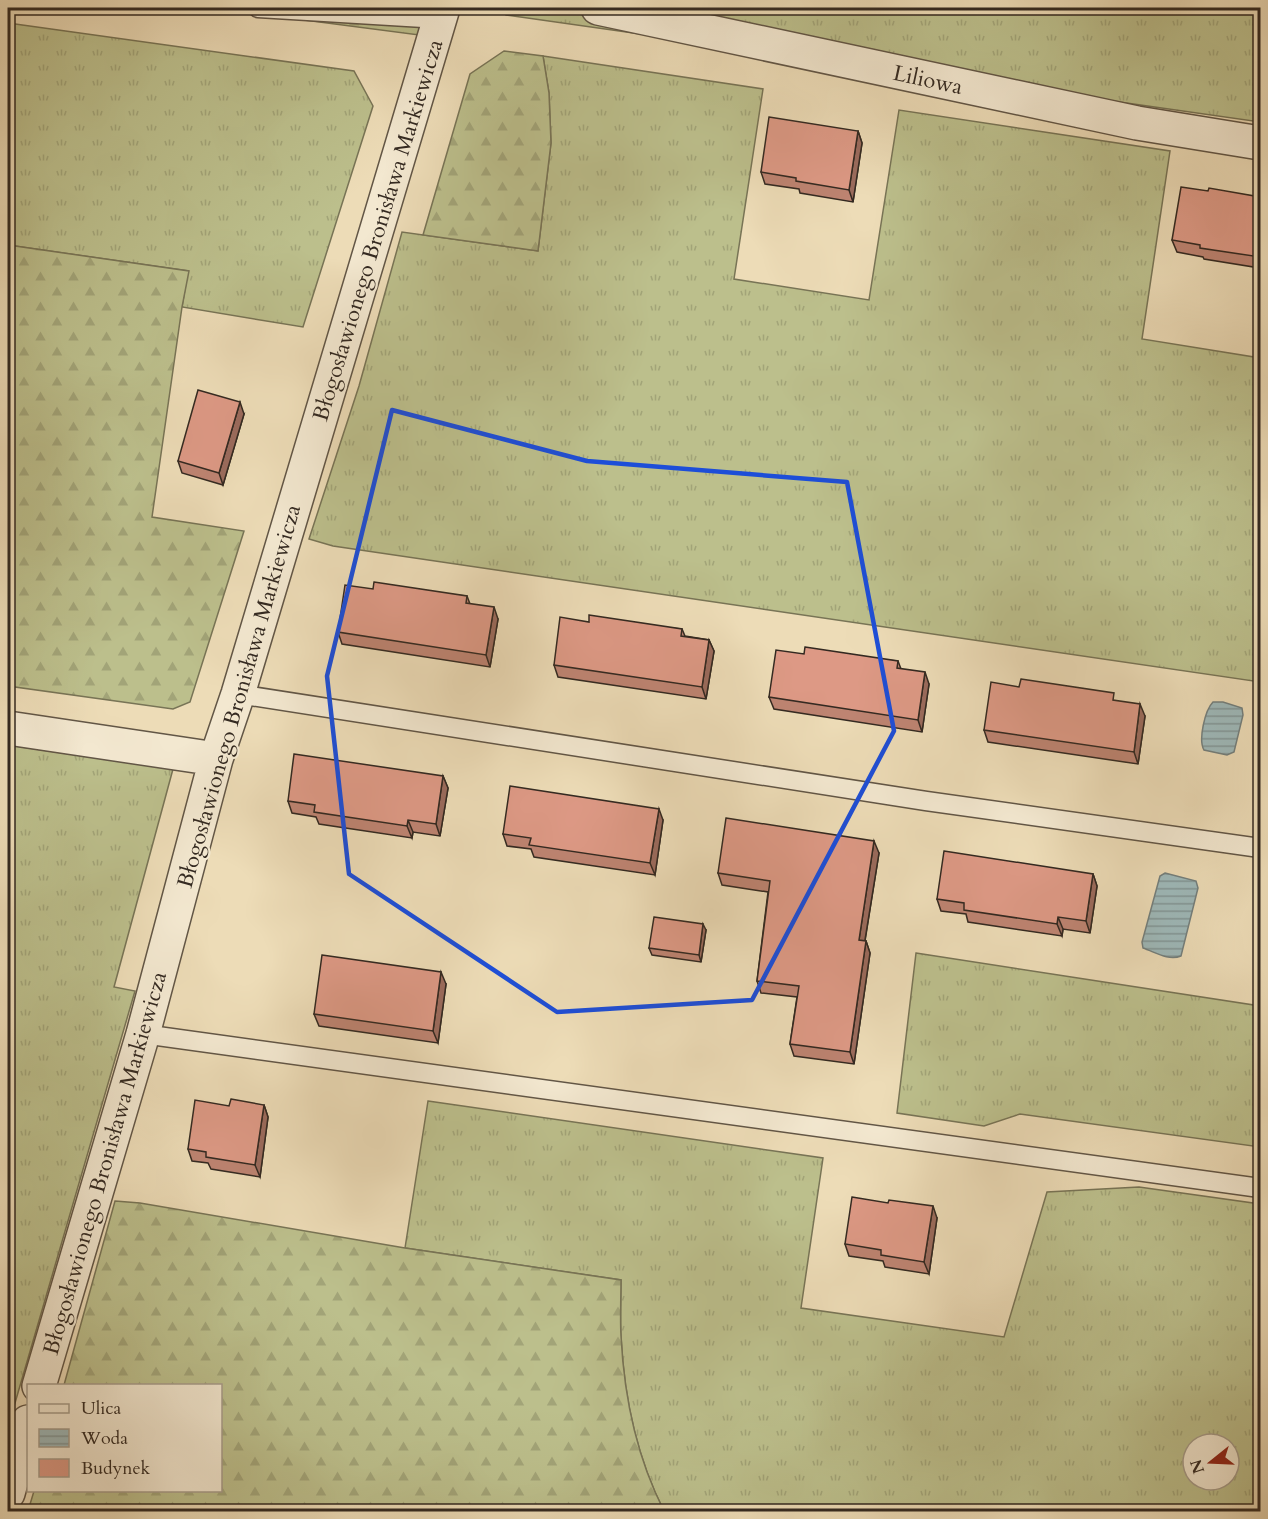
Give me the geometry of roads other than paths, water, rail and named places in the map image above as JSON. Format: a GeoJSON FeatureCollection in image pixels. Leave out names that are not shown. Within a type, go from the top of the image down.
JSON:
{"type":"FeatureCollection","features":[{"type":"Feature","properties":{"kind":"street","name":"Liliowa"},"geometry":{"type":"LineString","coordinates":[[598,8],[1125,121],[1260,143]]}},
{"type":"Feature","properties":{"kind":"street","name":"Błogosławionego Bronisława Markiewicza"},"geometry":{"type":"LineString","coordinates":[[40,1384],[143,1034],[216,759],[238,694],[442,13]]}},
{"type":"Feature","properties":{"kind":"street"},"geometry":{"type":"LineString","coordinates":[[8,728],[216,759]]}},
{"type":"Feature","properties":{"kind":"street"},"geometry":{"type":"LineString","coordinates":[[8,1493],[27,1426]]}},
{"type":"Feature","properties":{"kind":"lane"},"geometry":{"type":"LineString","coordinates":[[258,8],[442,13]]}},
{"type":"Feature","properties":{"kind":"lane"},"geometry":{"type":"LineString","coordinates":[[238,694],[926,801],[1260,848]]}},
{"type":"Feature","properties":{"kind":"lane"},"geometry":{"type":"LineString","coordinates":[[143,1034],[1260,1188]]}},
{"type":"Feature","properties":{"kind":"water"},"geometry":{"type":"Polygon","coordinates":[[[1213,702],[1223,702],[1242,708],[1243,715],[1234,752],[1227,755],[1204,750],[1202,745],[1203,725],[1207,711],[1213,702]]]}},
{"type":"Feature","properties":{"kind":"water"},"geometry":{"type":"Polygon","coordinates":[[[1165,873],[1196,881],[1198,888],[1181,956],[1176,957],[1166,957],[1143,948],[1142,942],[1160,876],[1165,873]]]}}]}
